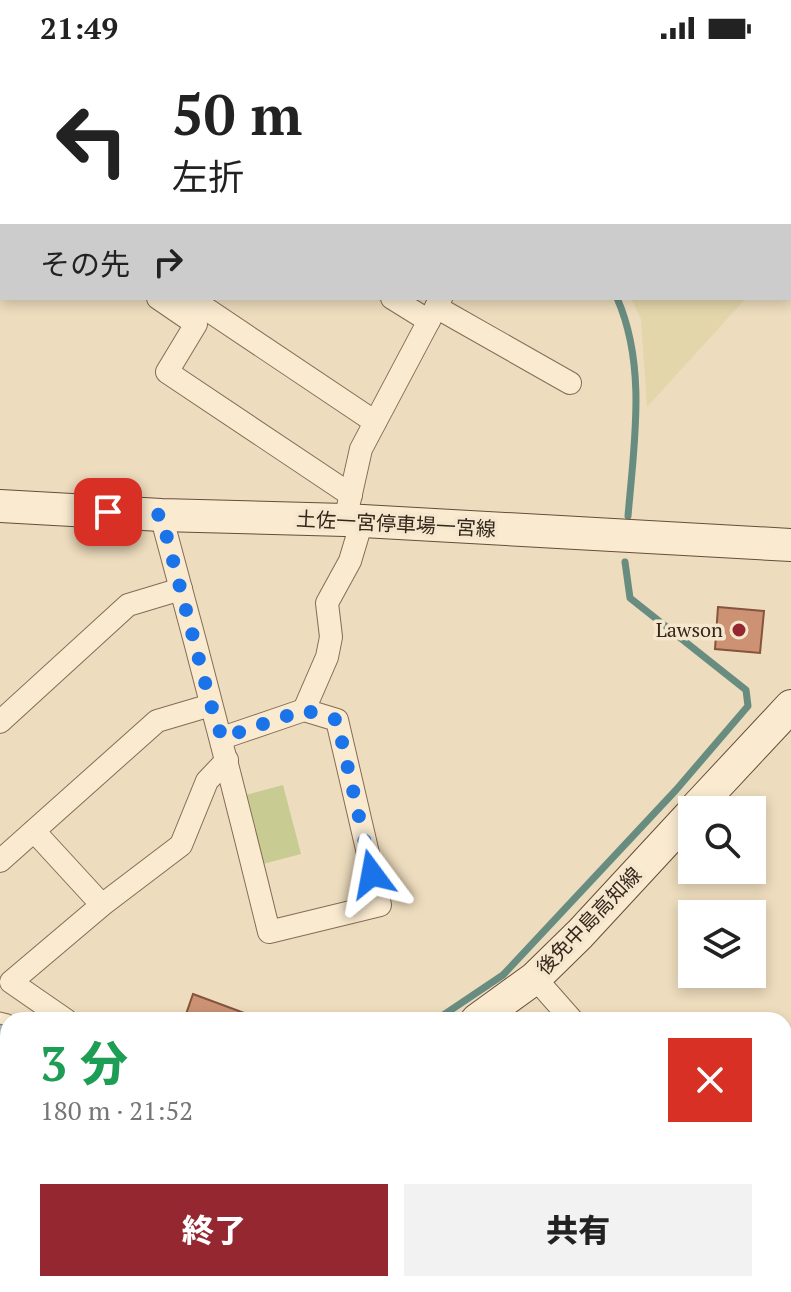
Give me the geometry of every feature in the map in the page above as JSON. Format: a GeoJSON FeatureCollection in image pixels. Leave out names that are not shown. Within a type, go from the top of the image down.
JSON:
{"type":"FeatureCollection","features":[{"type":"Feature","properties":{"kind":"main road","name":"土佐一宮停車場一宮線"},"geometry":{"type":"LineString","coordinates":[[0,506],[161,515],[352,512],[791,545]]}},
{"type":"Feature","properties":{"kind":"main road","name":"後免中島高知線"},"geometry":{"type":"LineString","coordinates":[[707,796],[791,706]]}},
{"type":"Feature","properties":{"kind":"main road","name":"後免中島高知線"},"geometry":{"type":"LineString","coordinates":[[488,1012],[535,978],[678,827]]}},
{"type":"Feature","properties":{"kind":"street"},"geometry":{"type":"LineString","coordinates":[[161,300],[196,324],[167,372],[352,512]]}},
{"type":"Feature","properties":{"kind":"street"},"geometry":{"type":"LineString","coordinates":[[193,300],[375,422]]}},
{"type":"Feature","properties":{"kind":"street"},"geometry":{"type":"LineString","coordinates":[[400,300],[435,309],[570,383]]}},
{"type":"Feature","properties":{"kind":"street"},"geometry":{"type":"LineString","coordinates":[[304,710],[327,657],[331,637],[327,603],[350,561],[352,512],[361,449],[435,309]]}},
{"type":"Feature","properties":{"kind":"street"},"geometry":{"type":"LineString","coordinates":[[161,515],[222,738],[269,932],[380,905],[337,720],[304,710],[222,738]]}},
{"type":"Feature","properties":{"kind":"street"},"geometry":{"type":"LineString","coordinates":[[0,722],[128,605],[181,589]]}},
{"type":"Feature","properties":{"kind":"street"},"geometry":{"type":"LineString","coordinates":[[0,861],[157,721],[211,705]]}},
{"type":"Feature","properties":{"kind":"street"},"geometry":{"type":"LineString","coordinates":[[54,1012],[11,982],[102,905],[181,845],[207,781],[227,760]]}},
{"type":"Feature","properties":{"kind":"street"},"geometry":{"type":"LineString","coordinates":[[34,831],[102,905]]}},
{"type":"Feature","properties":{"kind":"street"},"geometry":{"type":"LineString","coordinates":[[535,978],[565,1012]]}},
{"type":"Feature","properties":{"kind":"shaded area"},"geometry":{"type":"Polygon","coordinates":[[[632,300],[744,300],[647,407],[641,319],[632,300]]]}},
{"type":"Feature","properties":{"kind":"green space"},"geometry":{"type":"Polygon","coordinates":[[[283,785],[301,854],[259,865],[242,796],[283,785]]]}},
{"type":"Feature","properties":{"kind":"building","name":"Lawson"},"geometry":{"type":"Polygon","coordinates":[[[718,607],[764,611],[760,653],[715,649],[718,607]]]}},
{"type":"Feature","properties":{"kind":"building"},"geometry":{"type":"Polygon","coordinates":[[[193,994],[241,1012],[187,1012],[193,994]]]}},
{"type":"Feature","properties":{"kind":"waterway"},"geometry":{"type":"LineString","coordinates":[[618,300],[632,351],[635,378],[635,433],[628,516]]}},
{"type":"Feature","properties":{"kind":"waterway"},"geometry":{"type":"LineString","coordinates":[[448,1012],[503,975],[676,790],[748,706],[746,690],[630,598],[625,562]]}},
{"type":"Feature","properties":{"kind":"place","name":"Lawson"},"geometry":{"type":"Point","coordinates":[739,630]}},
{"type":"Feature","properties":{"kind":"route"},"geometry":{"type":"LineString","coordinates":[[108,512],[161,515],[222,738],[304,710],[337,720],[372,874]]}}]}
